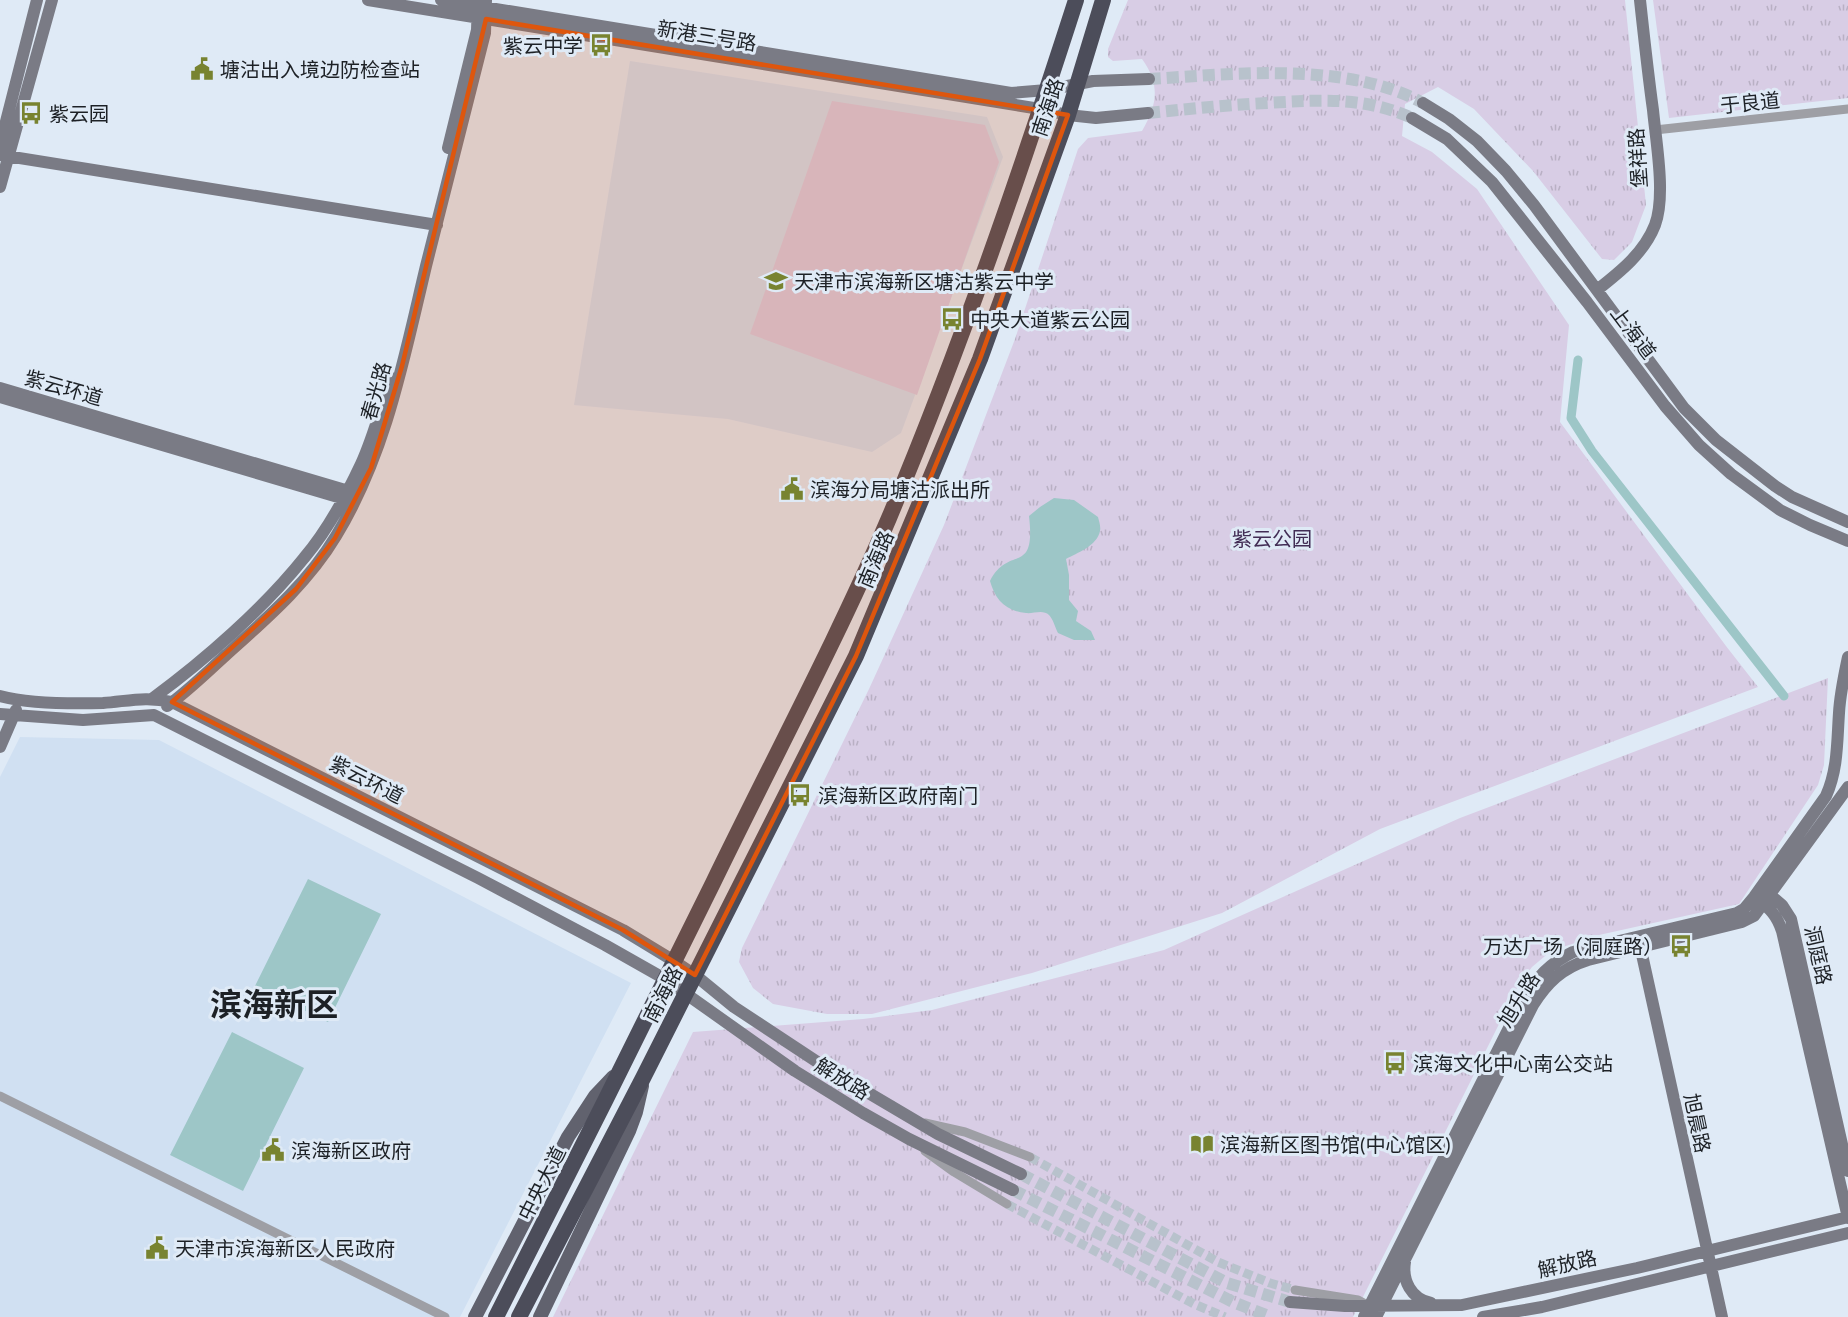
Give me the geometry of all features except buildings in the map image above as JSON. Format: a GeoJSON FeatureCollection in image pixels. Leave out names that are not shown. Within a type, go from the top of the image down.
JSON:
{"type":"FeatureCollection","features":[{"type":"Feature","properties":{"kind":"highway","name":"南海路"},"geometry":{"type":"LineString","coordinates":[[622,1067],[830,648],[889,519],[976,293],[1076,0]]}},
{"type":"Feature","properties":{"kind":"highway","name":"南海路"},"geometry":{"type":"LineString","coordinates":[[643,1078],[856,656],[980,359],[1068,115],[1103,0]]}},
{"type":"Feature","properties":{"kind":"highway","name":"中央大道"},"geometry":{"type":"LineString","coordinates":[[496,1317],[622,1067]]}},
{"type":"Feature","properties":{"kind":"highway"},"geometry":{"type":"LineString","coordinates":[[519,1317],[643,1078]]}},
{"type":"Feature","properties":{"kind":"main road"},"geometry":{"type":"LineString","coordinates":[[475,1317],[568,1137],[595,1096],[622,1067]]}},
{"type":"Feature","properties":{"kind":"main road"},"geometry":{"type":"LineString","coordinates":[[540,1317],[629,1131],[636,1112],[643,1078]]}},
{"type":"Feature","properties":{"kind":"street"},"geometry":{"type":"LineString","coordinates":[[0,146],[37,0]]}},
{"type":"Feature","properties":{"kind":"street"},"geometry":{"type":"LineString","coordinates":[[0,187],[4,155],[52,0]]}},
{"type":"Feature","properties":{"kind":"street","name":"新港三号路"},"geometry":{"type":"LineString","coordinates":[[368,0],[482,9],[1011,93],[1047,90],[1077,84]]}},
{"type":"Feature","properties":{"kind":"street","name":"新港三号路"},"geometry":{"type":"LineString","coordinates":[[441,0],[1040,109]]}},
{"type":"Feature","properties":{"kind":"street","name":"堡祥路"},"geometry":{"type":"LineString","coordinates":[[1597,290],[1637,254],[1655,223],[1659,206],[1655,130],[1640,0]]}},
{"type":"Feature","properties":{"kind":"street","name":"春光路"},"geometry":{"type":"LineString","coordinates":[[153,698],[183,676],[282,584],[306,556],[371,468],[391,406],[433,224],[485,33],[482,9]]}},
{"type":"Feature","properties":{"kind":"street"},"geometry":{"type":"LineString","coordinates":[[1077,84],[1149,79]]}},
{"type":"Feature","properties":{"kind":"street","name":"上海道"},"geometry":{"type":"LineString","coordinates":[[1423,103],[1449,119],[1494,158],[1534,205],[1684,408],[1716,440],[1792,497],[1848,522]]}},
{"type":"Feature","properties":{"kind":"street"},"geometry":{"type":"LineString","coordinates":[[1040,109],[1096,118],[1148,113]]}},
{"type":"Feature","properties":{"kind":"street","name":"于良道"},"geometry":{"type":"LineString","coordinates":[[1655,130],[1848,109]]}},
{"type":"Feature","properties":{"kind":"street","name":"上海道"},"geometry":{"type":"LineString","coordinates":[[1412,118],[1448,139],[1492,182],[1587,302],[1665,406],[1699,445],[1731,474],[1780,510],[1848,541]]}},
{"type":"Feature","properties":{"kind":"street"},"geometry":{"type":"LineString","coordinates":[[4,155],[433,224]]}},
{"type":"Feature","properties":{"kind":"street","name":"紫云环道"},"geometry":{"type":"LineString","coordinates":[[0,388],[351,496]]}},
{"type":"Feature","properties":{"kind":"street","name":"紫云环道"},"geometry":{"type":"LineString","coordinates":[[0,397],[351,496]]}},
{"type":"Feature","properties":{"kind":"street","name":"春光路"},"geometry":{"type":"LineString","coordinates":[[154,715],[172,702],[296,589],[319,561],[351,496]]}},
{"type":"Feature","properties":{"kind":"street"},"geometry":{"type":"LineString","coordinates":[[1762,896],[1826,796],[1831,784],[1835,771],[1841,691],[1848,657]]}},
{"type":"Feature","properties":{"kind":"street"},"geometry":{"type":"LineString","coordinates":[[0,747],[8,698]]}},
{"type":"Feature","properties":{"kind":"street","name":"紫云环道"},"geometry":{"type":"LineString","coordinates":[[8,698],[102,703],[153,698],[172,702],[623,930],[695,975]]}},
{"type":"Feature","properties":{"kind":"street"},"geometry":{"type":"LineString","coordinates":[[4,717],[83,720],[154,715]]}},
{"type":"Feature","properties":{"kind":"street","name":"紫云环道"},"geometry":{"type":"LineString","coordinates":[[154,715],[478,878],[665,979]]}},
{"type":"Feature","properties":{"kind":"street"},"geometry":{"type":"LineString","coordinates":[[1762,896],[1848,787]]}},
{"type":"Feature","properties":{"kind":"street"},"geometry":{"type":"LineString","coordinates":[[1762,896],[1777,917],[1782,931],[1848,1218]]}},
{"type":"Feature","properties":{"kind":"street","name":"旭升路"},"geometry":{"type":"LineString","coordinates":[[1372,1312],[1406,1255],[1533,1005],[1553,978],[1570,967],[1639,942],[1737,913],[1762,896]]}},
{"type":"Feature","properties":{"kind":"street","name":"洞庭路"},"geometry":{"type":"LineString","coordinates":[[1762,896],[1782,905],[1791,919],[1848,1171]]}},
{"type":"Feature","properties":{"kind":"street","name":"旭升路"},"geometry":{"type":"LineString","coordinates":[[1372,1312],[1531,986],[1544,971],[1573,952],[1639,942]]}},
{"type":"Feature","properties":{"kind":"street","name":"旭晨路"},"geometry":{"type":"LineString","coordinates":[[1639,942],[1722,1317]]}},
{"type":"Feature","properties":{"kind":"street","name":"解放路"},"geometry":{"type":"LineString","coordinates":[[695,975],[734,1007],[780,1039],[956,1144],[1021,1174]]}},
{"type":"Feature","properties":{"kind":"street","name":"解放路"},"geometry":{"type":"LineString","coordinates":[[665,979],[795,1071],[909,1139],[1013,1190]]}},
{"type":"Feature","properties":{"kind":"street"},"geometry":{"type":"LineString","coordinates":[[0,1096],[445,1317]]}},
{"type":"Feature","properties":{"kind":"street"},"geometry":{"type":"LineString","coordinates":[[915,1120],[965,1132],[1030,1157]]}},
{"type":"Feature","properties":{"kind":"street"},"geometry":{"type":"LineString","coordinates":[[909,1139],[954,1172],[1007,1204]]}},
{"type":"Feature","properties":{"kind":"street","name":"解放路"},"geometry":{"type":"LineString","coordinates":[[1293,1296],[1324,1305],[1372,1312],[1462,1305],[1506,1297],[1848,1218]]}},
{"type":"Feature","properties":{"kind":"street","name":"解放路"},"geometry":{"type":"LineString","coordinates":[[1483,1317],[1542,1307],[1848,1233]]}},
{"type":"Feature","properties":{"kind":"street"},"geometry":{"type":"LineString","coordinates":[[1406,1255],[1405,1276],[1412,1292],[1425,1302],[1444,1305]]}},
{"type":"Feature","properties":{"kind":"highlighted area"},"geometry":{"type":"Polygon","coordinates":[[[486,19],[1068,115],[980,359],[856,656],[695,975],[623,930],[172,702],[296,589],[335,538],[371,468],[402,366],[486,19]]]}},
{"type":"Feature","properties":{"kind":"shaded area","name":"天津市滨海新区塘沽紫云中学"},"geometry":{"type":"Polygon","coordinates":[[[630,61],[987,117],[1003,157],[901,433],[872,452],[728,419],[574,405],[630,61]]]}},
{"type":"Feature","properties":{"kind":"shaded area"},"geometry":{"type":"Polygon","coordinates":[[[1054,498],[1074,500],[1098,517],[1100,529],[1095,541],[1066,559],[1069,575],[1069,600],[1078,611],[1076,621],[1091,631],[1095,640],[1074,640],[1058,633],[1047,613],[1012,610],[998,599],[990,581],[997,570],[1025,554],[1029,547],[1029,516],[1054,498]]]}},
{"type":"Feature","properties":{"kind":"shaded area","name":"滨海新区政府"},"geometry":{"type":"Polygon","coordinates":[[[20,737],[159,740],[631,983],[460,1317],[0,1317],[0,777],[20,737]]]}},
{"type":"Feature","properties":{"kind":"shaded area"},"geometry":{"type":"Polygon","coordinates":[[[308,879],[381,914],[328,1022],[255,986],[308,879]]]}},
{"type":"Feature","properties":{"kind":"shaded area"},"geometry":{"type":"Polygon","coordinates":[[[232,1032],[304,1068],[243,1191],[170,1155],[232,1032]]]}},
{"type":"Feature","properties":{"kind":"green space","name":"紫云公园"},"geometry":{"type":"Polygon","coordinates":[[[1128,0],[1625,0],[1646,205],[1632,242],[1614,260],[1602,259],[1533,171],[1474,109],[1438,87],[1405,104],[1402,136],[1432,152],[1477,189],[1569,325],[1560,422],[1758,687],[1380,829],[1222,913],[1032,973],[872,1014],[827,1014],[773,1004],[753,988],[739,962],[742,948],[869,689],[944,525],[1015,339],[1078,149],[1088,138],[1142,131],[1154,104],[1152,78],[1142,59],[1113,61],[1108,57],[1108,49],[1128,0]]]}},
{"type":"Feature","properties":{"kind":"green space"},"geometry":{"type":"Polygon","coordinates":[[[1653,0],[1848,0],[1848,98],[1669,118],[1653,0]]]}},
{"type":"Feature","properties":{"kind":"green space"},"geometry":{"type":"Polygon","coordinates":[[[832,101],[985,125],[999,162],[917,395],[750,334],[832,101]]]}},
{"type":"Feature","properties":{"kind":"green space"},"geometry":{"type":"Polygon","coordinates":[[[1828,678],[1824,765],[1818,785],[1739,904],[1599,935],[1551,951],[1532,967],[1518,986],[1353,1317],[553,1317],[693,1032],[863,1019],[932,1010],[1164,950],[1460,818],[1828,678]]]}},
{"type":"Feature","properties":{"kind":"waterway"},"geometry":{"type":"LineString","coordinates":[[1578,360],[1571,418],[1592,451],[1784,696]]}},
{"type":"Feature","properties":{"kind":"tunnel"},"geometry":{"type":"LineString","coordinates":[[1149,79],[1253,73],[1325,76],[1360,81],[1393,90],[1423,103]]}},
{"type":"Feature","properties":{"kind":"tunnel"},"geometry":{"type":"LineString","coordinates":[[1148,113],[1237,105],[1341,101],[1376,106],[1412,118]]}},
{"type":"Feature","properties":{"kind":"tunnel"},"geometry":{"type":"LineString","coordinates":[[1030,1157],[1218,1262],[1270,1283],[1295,1290]]}},
{"type":"Feature","properties":{"kind":"tunnel"},"geometry":{"type":"LineString","coordinates":[[1021,1174],[1227,1283],[1290,1302]]}},
{"type":"Feature","properties":{"kind":"tunnel"},"geometry":{"type":"LineString","coordinates":[[1013,1190],[1233,1302],[1271,1317]]}},
{"type":"Feature","properties":{"kind":"tunnel"},"geometry":{"type":"LineString","coordinates":[[1007,1204],[1194,1304],[1225,1317]]}},
{"type":"Feature","properties":{"kind":"place","name":"紫云中学"},"geometry":{"type":"Point","coordinates":[601,45]}},
{"type":"Feature","properties":{"kind":"place","name":"塘沽出入境边防检查站"},"geometry":{"type":"Point","coordinates":[202,69]}},
{"type":"Feature","properties":{"kind":"place","name":"紫云园"},"geometry":{"type":"Point","coordinates":[31,113]}},
{"type":"Feature","properties":{"kind":"place","name":"天津市滨海新区塘沽紫云中学"},"geometry":{"type":"Point","coordinates":[776,281]}},
{"type":"Feature","properties":{"kind":"place","name":"中央大道紫云公园"},"geometry":{"type":"Point","coordinates":[952,319]}},
{"type":"Feature","properties":{"kind":"place","name":"滨海分局塘沽派出所"},"geometry":{"type":"Point","coordinates":[792,489]}},
{"type":"Feature","properties":{"kind":"place","name":"滨海新区政府南门"},"geometry":{"type":"Point","coordinates":[800,795]}},
{"type":"Feature","properties":{"kind":"place","name":"万达广场（洞庭路）"},"geometry":{"type":"Point","coordinates":[1681,946]}},
{"type":"Feature","properties":{"kind":"place","name":"滨海文化中心南公交站"},"geometry":{"type":"Point","coordinates":[1395,1063]}},
{"type":"Feature","properties":{"kind":"place","name":"滨海新区图书馆(中心馆区)"},"geometry":{"type":"Point","coordinates":[1202,1144]}},
{"type":"Feature","properties":{"kind":"place","name":"滨海新区政府"},"geometry":{"type":"Point","coordinates":[273,1150]}},
{"type":"Feature","properties":{"kind":"place","name":"天津市滨海新区人民政府"},"geometry":{"type":"Point","coordinates":[157,1248]}},
{"type":"Feature","properties":{"kind":"district","name":"滨海新区"},"geometry":{"type":"Point","coordinates":[274,1003]}}]}
